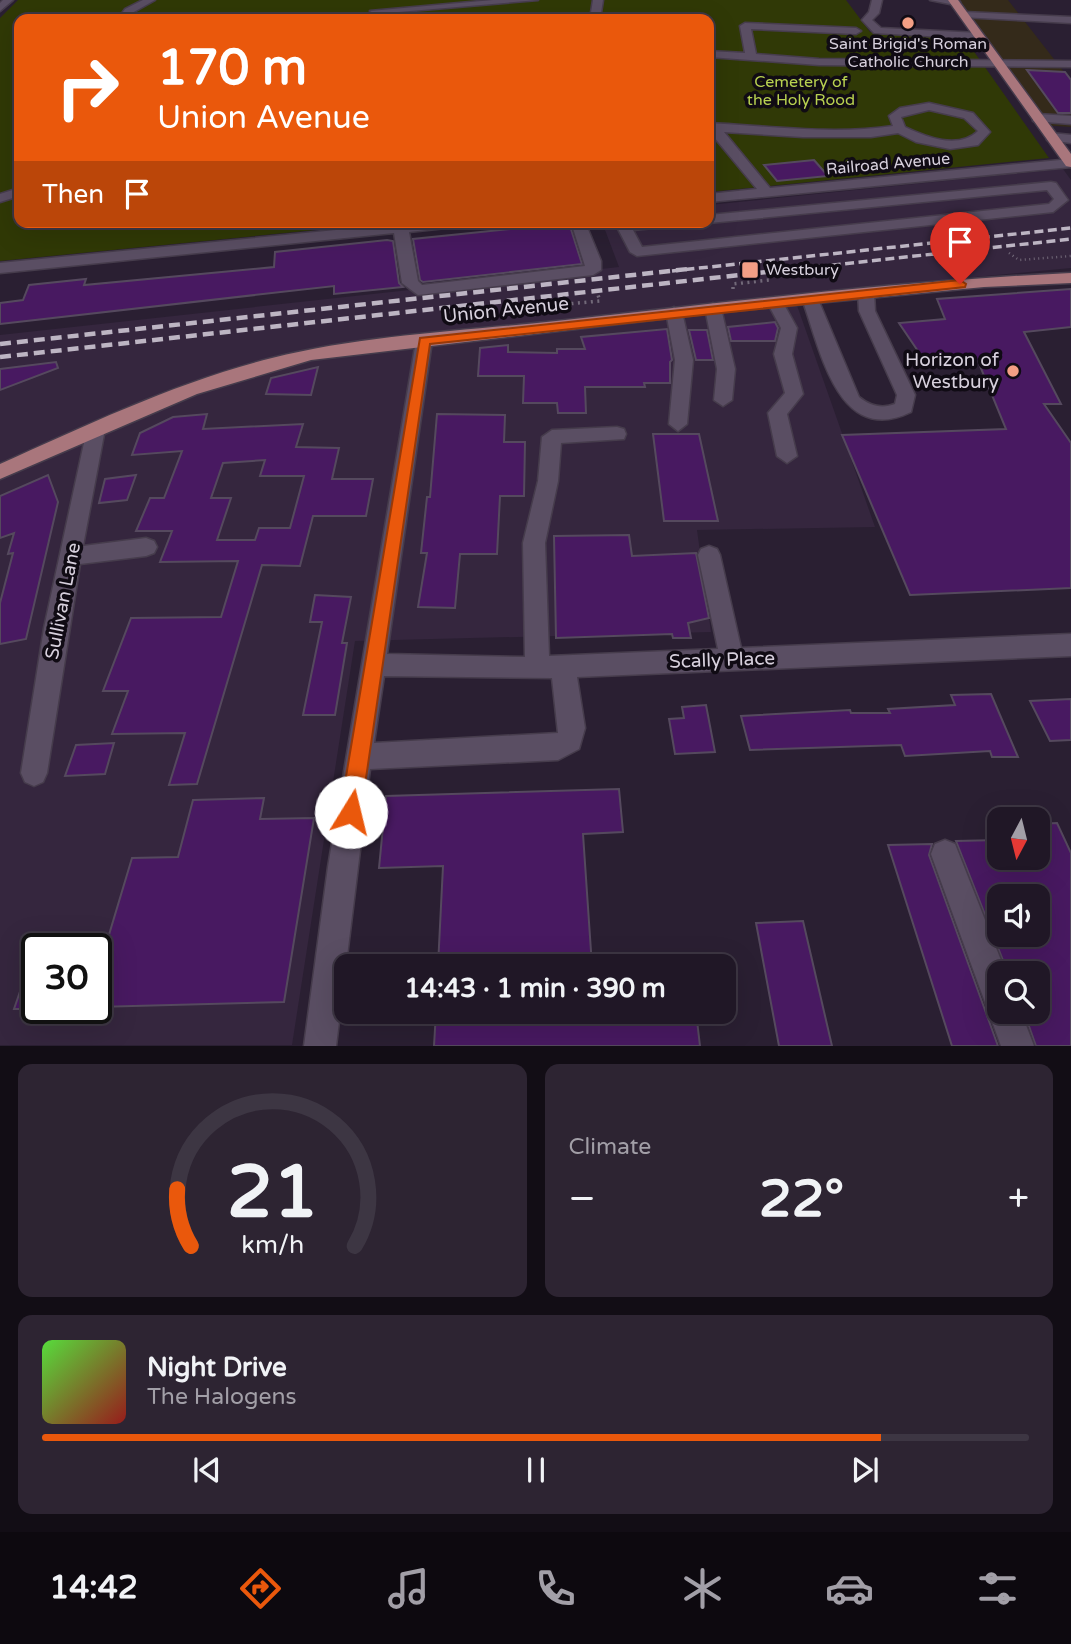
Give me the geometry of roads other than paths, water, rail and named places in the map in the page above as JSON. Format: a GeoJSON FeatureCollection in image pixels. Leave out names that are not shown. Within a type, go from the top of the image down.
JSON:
{"type":"FeatureCollection","features":[{"type":"Feature","properties":{"kind":"main road"},"geometry":{"type":"LineString","coordinates":[[954,1],[1071,163]]}},
{"type":"Feature","properties":{"kind":"main road","name":"Union Avenue"},"geometry":{"type":"LineString","coordinates":[[0,472],[199,384],[253,366],[311,354],[674,312],[1071,276]]}},
{"type":"Feature","properties":{"kind":"street"},"geometry":{"type":"LineString","coordinates":[[0,8],[8,0]]}},
{"type":"Feature","properties":{"kind":"street"},"geometry":{"type":"LineString","coordinates":[[126,14],[150,0]]}},
{"type":"Feature","properties":{"kind":"street"},"geometry":{"type":"LineString","coordinates":[[364,0],[378,14]]}},
{"type":"Feature","properties":{"kind":"street"},"geometry":{"type":"LineString","coordinates":[[389,14],[533,0]]}},
{"type":"Feature","properties":{"kind":"street"},"geometry":{"type":"LineString","coordinates":[[877,0],[874,13],[867,20],[878,31],[979,36]]}},
{"type":"Feature","properties":{"kind":"street"},"geometry":{"type":"LineString","coordinates":[[935,0],[954,1]]}},
{"type":"Feature","properties":{"kind":"street"},"geometry":{"type":"LineString","coordinates":[[978,0],[991,16]]}},
{"type":"Feature","properties":{"kind":"street"},"geometry":{"type":"LineString","coordinates":[[1004,9],[1012,17]]}},
{"type":"Feature","properties":{"kind":"street"},"geometry":{"type":"LineString","coordinates":[[964,16],[1071,20]]}},
{"type":"Feature","properties":{"kind":"street"},"geometry":{"type":"LineString","coordinates":[[751,56],[745,26],[856,31]]}},
{"type":"Feature","properties":{"kind":"street"},"geometry":{"type":"LineString","coordinates":[[714,54],[819,62],[1033,60],[1071,64]]}},
{"type":"Feature","properties":{"kind":"street"},"geometry":{"type":"LineString","coordinates":[[714,127],[803,133],[871,133],[900,129],[920,139],[950,145],[974,142],[984,132],[981,126],[963,114],[929,107],[900,111],[895,122],[900,129]]}},
{"type":"Feature","properties":{"kind":"street"},"geometry":{"type":"LineString","coordinates":[[1037,118],[1071,120]]}},
{"type":"Feature","properties":{"kind":"street"},"geometry":{"type":"LineString","coordinates":[[714,129],[767,192]]}},
{"type":"Feature","properties":{"kind":"street"},"geometry":{"type":"LineString","coordinates":[[1051,136],[1071,139]]}},
{"type":"Feature","properties":{"kind":"street","name":"Railroad Avenue"},"geometry":{"type":"LineString","coordinates":[[714,197],[1071,163]]}},
{"type":"Feature","properties":{"kind":"street"},"geometry":{"type":"LineString","coordinates":[[849,185],[885,226]]}},
{"type":"Feature","properties":{"kind":"street"},"geometry":{"type":"LineString","coordinates":[[625,228],[637,252],[1053,208],[1060,200],[1051,186],[714,219]]}},
{"type":"Feature","properties":{"kind":"street"},"geometry":{"type":"LineString","coordinates":[[0,268],[410,228]]}},
{"type":"Feature","properties":{"kind":"street"},"geometry":{"type":"LineString","coordinates":[[401,229],[410,282],[418,290],[593,270],[593,261],[580,228]]}},
{"type":"Feature","properties":{"kind":"street"},"geometry":{"type":"LineString","coordinates":[[810,299],[853,401],[869,411],[897,412],[906,402],[906,395],[867,311],[866,293]]}},
{"type":"Feature","properties":{"kind":"street"},"geometry":{"type":"LineString","coordinates":[[775,302],[789,328],[783,354],[794,394],[777,413],[787,456]]}},
{"type":"Feature","properties":{"kind":"street"},"geometry":{"type":"LineString","coordinates":[[713,308],[726,369],[723,400]]}},
{"type":"Feature","properties":{"kind":"street"},"geometry":{"type":"LineString","coordinates":[[674,312],[684,360],[678,424]]}},
{"type":"Feature","properties":{"kind":"street"},"geometry":{"type":"LineString","coordinates":[[320,1045],[342,867],[424,341]]}},
{"type":"Feature","properties":{"kind":"street","name":"Sullivan Lane"},"geometry":{"type":"LineString","coordinates":[[34,773],[56,628],[96,429]]}},
{"type":"Feature","properties":{"kind":"street"},"geometry":{"type":"LineString","coordinates":[[537,668],[534,542],[548,481],[552,437],[617,434]]}},
{"type":"Feature","properties":{"kind":"street"},"geometry":{"type":"LineString","coordinates":[[71,556],[146,547]]}},
{"type":"Feature","properties":{"kind":"street"},"geometry":{"type":"LineString","coordinates":[[709,555],[733,660]]}},
{"type":"Feature","properties":{"kind":"street","name":"Scally Place"},"geometry":{"type":"LineString","coordinates":[[373,665],[537,668],[1071,645]]}},
{"type":"Feature","properties":{"kind":"street"},"geometry":{"type":"LineString","coordinates":[[359,757],[558,747],[570,740],[572,728],[563,667]]}},
{"type":"Feature","properties":{"kind":"street"},"geometry":{"type":"LineString","coordinates":[[945,854],[987,965]]}},
{"type":"Feature","properties":{"kind":"street"},"geometry":{"type":"LineString","coordinates":[[1010,1024],[1018,1045]]}},
{"type":"Feature","properties":{"kind":"railway"},"geometry":{"type":"LineString","coordinates":[[672,271],[1071,228]]}},
{"type":"Feature","properties":{"kind":"railway"},"geometry":{"type":"LineString","coordinates":[[778,271],[1071,239]]}},
{"type":"Feature","properties":{"kind":"railway"},"geometry":{"type":"LineString","coordinates":[[0,344],[688,269]]}},
{"type":"Feature","properties":{"kind":"railway"},"geometry":{"type":"LineString","coordinates":[[0,357],[794,269]]}},
{"type":"Feature","properties":{"kind":"place","name":"Saint Brigid's Roman Catholic Church"},"geometry":{"type":"Point","coordinates":[908,23]}},
{"type":"Feature","properties":{"kind":"place","name":"Westbury"},"geometry":{"type":"Point","coordinates":[750,270]}},
{"type":"Feature","properties":{"kind":"place","name":"Horizon of Westbury"},"geometry":{"type":"Point","coordinates":[1013,371]}},
{"type":"Feature","properties":{"kind":"park label","name":"Cemetery of the Holy Rood"},"geometry":{"type":"Point","coordinates":[801,91]}}]}
